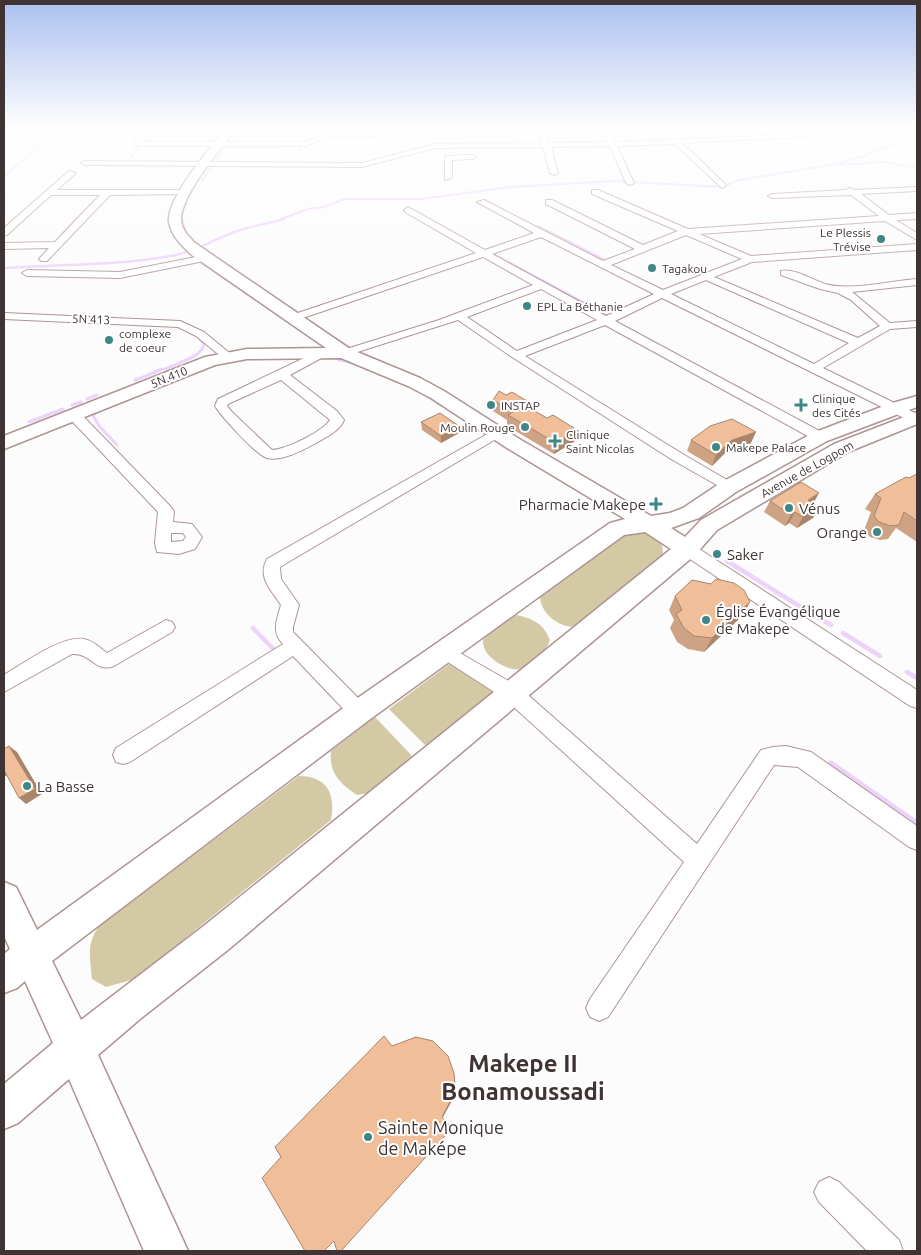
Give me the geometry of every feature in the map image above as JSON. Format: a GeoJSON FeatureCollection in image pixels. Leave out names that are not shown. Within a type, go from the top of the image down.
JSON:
{"type":"FeatureCollection","features":[{"type":"Feature","properties":{"kind":"main road"},"geometry":{"type":"LineString","coordinates":[[189,187],[176,208],[174,218],[176,226],[197,252],[344,353],[403,376],[426,388],[649,523],[687,550]]}},
{"type":"Feature","properties":{"kind":"main road","name":"5N.410"},"geometry":{"type":"LineString","coordinates":[[4,443],[75,416],[195,366],[227,356],[344,353]]}},
{"type":"Feature","properties":{"kind":"main road","name":"Avenue de Logpom"},"geometry":{"type":"LineString","coordinates":[[723,500],[777,458],[820,437],[895,408],[917,413]]}},
{"type":"Feature","properties":{"kind":"main road","name":"Avenue de Logpom"},"geometry":{"type":"LineString","coordinates":[[723,500],[917,413]]}},
{"type":"Feature","properties":{"kind":"main road"},"geometry":{"type":"LineString","coordinates":[[17,966],[359,712],[618,528],[674,520],[723,500]]}},
{"type":"Feature","properties":{"kind":"main road"},"geometry":{"type":"LineString","coordinates":[[4,1108],[127,1006],[217,937],[687,550],[709,525],[723,500]]}},
{"type":"Feature","properties":{"kind":"main road"},"geometry":{"type":"LineString","coordinates":[[4,899],[17,966],[76,1050],[166,1251]]}},
{"type":"Feature","properties":{"kind":"street"},"geometry":{"type":"LineString","coordinates":[[4,233],[55,187]]}},
{"type":"Feature","properties":{"kind":"street"},"geometry":{"type":"LineString","coordinates":[[846,187],[887,218],[917,237]]}},
{"type":"Feature","properties":{"kind":"street"},"geometry":{"type":"LineString","coordinates":[[772,196],[917,189]]}},
{"type":"Feature","properties":{"kind":"street"},"geometry":{"type":"LineString","coordinates":[[44,259],[107,192]]}},
{"type":"Feature","properties":{"kind":"street"},"geometry":{"type":"LineString","coordinates":[[48,193],[185,192]]}},
{"type":"Feature","properties":{"kind":"street"},"geometry":{"type":"LineString","coordinates":[[595,192],[750,259]]}},
{"type":"Feature","properties":{"kind":"street"},"geometry":{"type":"LineString","coordinates":[[481,202],[603,265],[895,408]]}},
{"type":"Feature","properties":{"kind":"street"},"geometry":{"type":"LineString","coordinates":[[549,202],[641,248]]}},
{"type":"Feature","properties":{"kind":"street"},"geometry":{"type":"LineString","coordinates":[[408,210],[605,321],[820,437]]}},
{"type":"Feature","properties":{"kind":"street"},"geometry":{"type":"LineString","coordinates":[[603,265],[641,248],[685,232],[917,216]]}},
{"type":"Feature","properties":{"kind":"street"},"geometry":{"type":"LineString","coordinates":[[293,318],[542,233]]}},
{"type":"Feature","properties":{"kind":"street"},"geometry":{"type":"LineString","coordinates":[[4,246],[58,245]]}},
{"type":"Feature","properties":{"kind":"street"},"geometry":{"type":"LineString","coordinates":[[516,355],[605,321],[663,294],[750,259],[917,247]]}},
{"type":"Feature","properties":{"kind":"street"},"geometry":{"type":"LineString","coordinates":[[27,273],[120,275],[197,252]]}},
{"type":"Feature","properties":{"kind":"street"},"geometry":{"type":"LineString","coordinates":[[785,273],[824,287],[841,290],[917,282]]}},
{"type":"Feature","properties":{"kind":"street"},"geometry":{"type":"LineString","coordinates":[[706,276],[859,342]]}},
{"type":"Feature","properties":{"kind":"street"},"geometry":{"type":"LineString","coordinates":[[344,353],[460,316],[542,285]]}},
{"type":"Feature","properties":{"kind":"street"},"geometry":{"type":"LineString","coordinates":[[841,290],[855,298],[887,326]]}},
{"type":"Feature","properties":{"kind":"street","name":"5N 413"},"geometry":{"type":"LineString","coordinates":[[4,316],[164,321],[180,324],[200,334],[227,356]]}},
{"type":"Feature","properties":{"kind":"street"},"geometry":{"type":"LineString","coordinates":[[460,316],[516,355],[676,456],[723,500]]}},
{"type":"Feature","properties":{"kind":"street"},"geometry":{"type":"LineString","coordinates":[[814,369],[887,326],[917,324]]}},
{"type":"Feature","properties":{"kind":"street"},"geometry":{"type":"LineString","coordinates":[[282,376],[332,414],[337,420],[336,424],[309,441],[277,454],[269,454],[227,415],[221,406],[226,400],[282,376],[321,354]]}},
{"type":"Feature","properties":{"kind":"street"},"geometry":{"type":"LineString","coordinates":[[75,416],[166,511],[166,527]]}},
{"type":"Feature","properties":{"kind":"street"},"geometry":{"type":"LineString","coordinates":[[359,712],[294,646],[284,631],[290,605],[270,576],[269,569],[273,563],[496,432]]}},
{"type":"Feature","properties":{"kind":"street"},"geometry":{"type":"LineString","coordinates":[[687,550],[917,700]]}},
{"type":"Feature","properties":{"kind":"street"},"geometry":{"type":"LineString","coordinates":[[4,684],[69,646],[83,646],[95,652],[98,658],[108,661],[166,627]]}},
{"type":"Feature","properties":{"kind":"street"},"geometry":{"type":"LineString","coordinates":[[123,755],[294,646]]}},
{"type":"Feature","properties":{"kind":"street"},"geometry":{"type":"LineString","coordinates":[[446,652],[512,693],[699,861]]}},
{"type":"Feature","properties":{"kind":"street"},"geometry":{"type":"LineString","coordinates":[[599,1008],[768,757],[778,754],[804,759],[917,839]]}},
{"type":"Feature","properties":{"kind":"street"},"geometry":{"type":"LineString","coordinates":[[829,1192],[888,1251]]}},
{"type":"Feature","properties":{"kind":"shaded area"},"geometry":{"type":"Polygon","coordinates":[[[641,530],[659,540],[663,547],[662,558],[581,626],[566,626],[548,614],[543,608],[540,594],[622,533],[641,530]]]}},
{"type":"Feature","properties":{"kind":"shaded area"},"geometry":{"type":"Polygon","coordinates":[[[517,615],[538,623],[548,634],[550,640],[548,646],[531,663],[523,668],[516,669],[503,666],[492,658],[484,648],[483,642],[491,629],[517,615]]]}},
{"type":"Feature","properties":{"kind":"shaded area"},"geometry":{"type":"Polygon","coordinates":[[[452,662],[496,689],[492,696],[427,747],[389,709],[452,662]]]}},
{"type":"Feature","properties":{"kind":"shaded area"},"geometry":{"type":"Polygon","coordinates":[[[375,717],[414,758],[369,793],[357,795],[336,777],[332,765],[331,751],[375,717]]]}},
{"type":"Feature","properties":{"kind":"shaded area"},"geometry":{"type":"Polygon","coordinates":[[[299,776],[317,779],[327,788],[332,802],[331,820],[135,979],[106,987],[92,979],[91,945],[99,926],[299,776]]]}},
{"type":"Feature","properties":{"kind":"building"},"geometry":{"type":"Polygon","coordinates":[[[499,391],[506,395],[512,392],[527,401],[522,404],[547,418],[553,415],[577,430],[556,443],[508,415],[513,412],[493,400],[499,391]]]}},
{"type":"Feature","properties":{"kind":"building"},"geometry":{"type":"Polygon","coordinates":[[[440,413],[459,426],[441,436],[421,422],[440,413]]]}},
{"type":"Feature","properties":{"kind":"building"},"geometry":{"type":"Polygon","coordinates":[[[732,419],[756,432],[732,440],[716,455],[691,440],[710,426],[732,419]]]}},
{"type":"Feature","properties":{"kind":"building"},"geometry":{"type":"Polygon","coordinates":[[[917,474],[917,521],[904,512],[899,525],[890,526],[879,522],[874,516],[881,498],[875,494],[906,477],[909,478],[917,474]]]}},
{"type":"Feature","properties":{"kind":"building"},"geometry":{"type":"Polygon","coordinates":[[[801,482],[819,493],[808,500],[819,507],[803,517],[795,512],[791,515],[770,501],[801,482]]]}},
{"type":"Feature","properties":{"kind":"building","name":"Église Évangélique de Makepe"},"geometry":{"type":"Polygon","coordinates":[[[716,579],[734,583],[744,590],[750,602],[712,638],[694,636],[684,628],[676,614],[682,610],[675,596],[692,580],[711,584],[716,579]]]}},
{"type":"Feature","properties":{"kind":"building","name":"La Basse"},"geometry":{"type":"Polygon","coordinates":[[[9,746],[35,789],[19,798],[4,770],[4,749],[9,746]]]}},
{"type":"Feature","properties":{"kind":"building","name":"Sainte Monique de Maképe"},"geometry":{"type":"Polygon","coordinates":[[[384,1036],[392,1046],[416,1037],[433,1041],[448,1056],[454,1073],[455,1086],[452,1098],[442,1117],[452,1128],[341,1251],[337,1251],[334,1241],[324,1251],[305,1251],[262,1178],[281,1157],[275,1147],[384,1036]]]}},
{"type":"Feature","properties":{"kind":"waterway"},"geometry":{"type":"LineString","coordinates":[[279,220],[308,209],[324,207],[344,199],[421,199],[517,187]]}},
{"type":"Feature","properties":{"kind":"waterway"},"geometry":{"type":"LineString","coordinates":[[714,187],[723,187]]}},
{"type":"Feature","properties":{"kind":"waterway"},"geometry":{"type":"LineString","coordinates":[[76,219],[90,205]]}},
{"type":"Feature","properties":{"kind":"waterway"},"geometry":{"type":"LineString","coordinates":[[181,213],[182,220]]}},
{"type":"Feature","properties":{"kind":"waterway"},"geometry":{"type":"LineString","coordinates":[[61,235],[76,219]]}},
{"type":"Feature","properties":{"kind":"waterway"},"geometry":{"type":"LineString","coordinates":[[182,219],[187,235]]}},
{"type":"Feature","properties":{"kind":"waterway"},"geometry":{"type":"LineString","coordinates":[[4,268],[155,259],[191,251],[238,231],[284,219]]}},
{"type":"Feature","properties":{"kind":"waterway"},"geometry":{"type":"LineString","coordinates":[[538,226],[603,259]]}},
{"type":"Feature","properties":{"kind":"waterway"},"geometry":{"type":"LineString","coordinates":[[495,255],[607,315]]}},
{"type":"Feature","properties":{"kind":"waterway"},"geometry":{"type":"LineString","coordinates":[[312,323],[335,338]]}},
{"type":"Feature","properties":{"kind":"waterway"},"geometry":{"type":"LineString","coordinates":[[333,337],[353,350]]}},
{"type":"Feature","properties":{"kind":"waterway"},"geometry":{"type":"LineString","coordinates":[[177,364],[193,357],[200,351],[204,344],[199,338]]}},
{"type":"Feature","properties":{"kind":"waterway"},"geometry":{"type":"LineString","coordinates":[[339,360],[356,363]]}},
{"type":"Feature","properties":{"kind":"waterway"},"geometry":{"type":"LineString","coordinates":[[165,369],[175,365]]}},
{"type":"Feature","properties":{"kind":"waterway"},"geometry":{"type":"LineString","coordinates":[[148,375],[162,369]]}},
{"type":"Feature","properties":{"kind":"waterway"},"geometry":{"type":"LineString","coordinates":[[135,380],[146,376]]}},
{"type":"Feature","properties":{"kind":"waterway"},"geometry":{"type":"LineString","coordinates":[[87,399],[97,395]]}},
{"type":"Feature","properties":{"kind":"waterway"},"geometry":{"type":"LineString","coordinates":[[427,396],[441,405]]}},
{"type":"Feature","properties":{"kind":"waterway"},"geometry":{"type":"LineString","coordinates":[[72,405],[81,402]]}},
{"type":"Feature","properties":{"kind":"waterway"},"geometry":{"type":"LineString","coordinates":[[29,422],[63,409]]}},
{"type":"Feature","properties":{"kind":"waterway"},"geometry":{"type":"LineString","coordinates":[[98,410],[93,416],[100,427]]}},
{"type":"Feature","properties":{"kind":"waterway"},"geometry":{"type":"LineString","coordinates":[[101,428],[117,445]]}},
{"type":"Feature","properties":{"kind":"waterway"},"geometry":{"type":"LineString","coordinates":[[727,561],[804,609]]}},
{"type":"Feature","properties":{"kind":"waterway"},"geometry":{"type":"LineString","coordinates":[[809,612],[831,625]]}},
{"type":"Feature","properties":{"kind":"waterway"},"geometry":{"type":"LineString","coordinates":[[253,628],[276,652],[274,653]]}},
{"type":"Feature","properties":{"kind":"waterway"},"geometry":{"type":"LineString","coordinates":[[843,633],[880,656]]}},
{"type":"Feature","properties":{"kind":"waterway"},"geometry":{"type":"LineString","coordinates":[[907,672],[917,678]]}},
{"type":"Feature","properties":{"kind":"waterway"},"geometry":{"type":"LineString","coordinates":[[831,763],[917,823]]}},
{"type":"Feature","properties":{"kind":"place","name":"Le Plessis Trévise"},"geometry":{"type":"Point","coordinates":[881,239]}},
{"type":"Feature","properties":{"kind":"place","name":"Tagakou"},"geometry":{"type":"Point","coordinates":[652,268]}},
{"type":"Feature","properties":{"kind":"place","name":"EPL La Béthanie"},"geometry":{"type":"Point","coordinates":[527,306]}},
{"type":"Feature","properties":{"kind":"place","name":"complexe de coeur"},"geometry":{"type":"Point","coordinates":[109,340]}},
{"type":"Feature","properties":{"kind":"place","name":"INSTAP"},"geometry":{"type":"Point","coordinates":[491,405]}},
{"type":"Feature","properties":{"kind":"place","name":"Clinique des Cités"},"geometry":{"type":"Point","coordinates":[801,405]}},
{"type":"Feature","properties":{"kind":"place","name":"Moulin Rouge"},"geometry":{"type":"Point","coordinates":[525,427]}},
{"type":"Feature","properties":{"kind":"place","name":"Clinique Saint Nicolas"},"geometry":{"type":"Point","coordinates":[555,441]}},
{"type":"Feature","properties":{"kind":"place","name":"Makepe Palace"},"geometry":{"type":"Point","coordinates":[716,447]}},
{"type":"Feature","properties":{"kind":"place","name":"Pharmacie Makepe"},"geometry":{"type":"Point","coordinates":[656,504]}},
{"type":"Feature","properties":{"kind":"place","name":"Vénus"},"geometry":{"type":"Point","coordinates":[789,508]}},
{"type":"Feature","properties":{"kind":"place","name":"Orange"},"geometry":{"type":"Point","coordinates":[877,532]}},
{"type":"Feature","properties":{"kind":"place","name":"Saker"},"geometry":{"type":"Point","coordinates":[717,554]}},
{"type":"Feature","properties":{"kind":"place","name":"Église Évangélique de Makepe"},"geometry":{"type":"Point","coordinates":[706,620]}},
{"type":"Feature","properties":{"kind":"place","name":"La Basse"},"geometry":{"type":"Point","coordinates":[27,786]}},
{"type":"Feature","properties":{"kind":"place","name":"Sainte Monique de Maképe"},"geometry":{"type":"Point","coordinates":[368,1137]}},
{"type":"Feature","properties":{"kind":"district","name":"Makepe II Bonamoussadi"},"geometry":{"type":"Point","coordinates":[523,1077]}}]}
